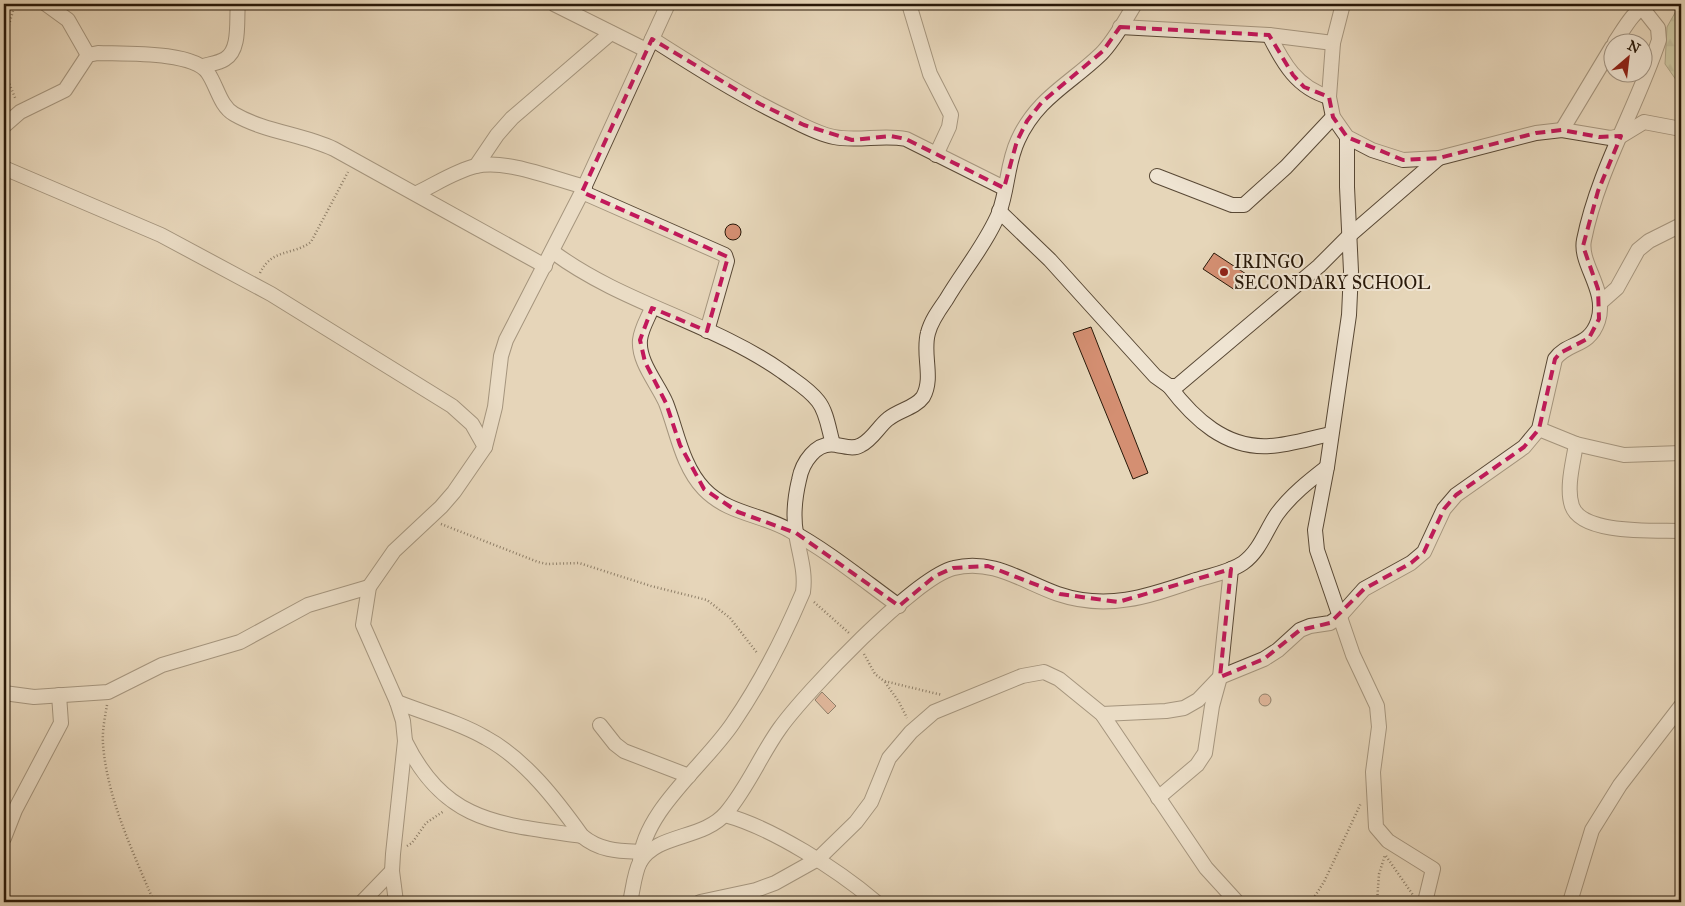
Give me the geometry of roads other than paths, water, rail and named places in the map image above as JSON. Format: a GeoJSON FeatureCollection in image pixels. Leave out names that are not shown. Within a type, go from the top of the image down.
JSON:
{"type":"FeatureCollection","features":[{"type":"Feature","properties":{"kind":"street"},"geometry":{"type":"LineString","coordinates":[[46,4],[68,20],[88,55]]}},
{"type":"Feature","properties":{"kind":"street"},"geometry":{"type":"LineString","coordinates":[[4,126],[20,112],[64,90],[88,55],[98,53],[180,58],[203,66],[224,60],[231,55],[234,48],[238,4]]}},
{"type":"Feature","properties":{"kind":"street"},"geometry":{"type":"LineString","coordinates":[[554,4],[612,34],[649,45],[743,95],[832,137],[852,140],[891,136],[906,139],[1004,188]]}},
{"type":"Feature","properties":{"kind":"street"},"geometry":{"type":"LineString","coordinates":[[396,902],[392,871],[405,741],[403,721],[397,702],[363,625],[368,587],[394,551],[454,492],[485,447],[495,406],[501,356],[514,323],[553,252],[584,189],[668,4]]}},
{"type":"Feature","properties":{"kind":"street"},"geometry":{"type":"LineString","coordinates":[[909,4],[930,74],[951,115],[949,127],[936,155]]}},
{"type":"Feature","properties":{"kind":"street"},"geometry":{"type":"LineString","coordinates":[[630,902],[641,857],[652,824],[669,799],[707,758],[733,723],[767,666],[803,592],[805,576],[796,533],[795,501],[799,478],[805,464],[821,446],[834,444],[854,448],[863,445],[889,418],[918,403],[924,394],[928,377],[926,352],[928,334],[935,316],[987,235],[999,212],[1014,148],[1027,122],[1042,102],[1103,51],[1135,4]]}},
{"type":"Feature","properties":{"kind":"street"},"geometry":{"type":"LineString","coordinates":[[1344,4],[1333,42],[1329,97],[1333,117],[1347,136],[1372,150],[1403,160],[1439,158],[1511,138],[1562,130],[1599,137],[1621,136],[1644,122],[1681,129]]}},
{"type":"Feature","properties":{"kind":"street"},"geometry":{"type":"LineString","coordinates":[[1102,714],[1146,713],[1184,708],[1198,700],[1220,677],[1264,659],[1278,650],[1300,630],[1310,626],[1330,623],[1339,617],[1364,589],[1411,563],[1424,552],[1444,509],[1456,495],[1524,447],[1539,429],[1555,359],[1560,352],[1589,338],[1599,319],[1600,304],[1583,246],[1598,191],[1660,37],[1658,28],[1643,5],[1623,32]]}},
{"type":"Feature","properties":{"kind":"street"},"geometry":{"type":"LineString","coordinates":[[1120,27],[1269,35],[1333,42]]}},
{"type":"Feature","properties":{"kind":"street"},"geometry":{"type":"LineString","coordinates":[[476,166],[496,135],[517,112],[612,34]]}},
{"type":"Feature","properties":{"kind":"street"},"geometry":{"type":"LineString","coordinates":[[1269,35],[1293,75],[1304,87],[1329,97]]}},
{"type":"Feature","properties":{"kind":"street"},"geometry":{"type":"LineString","coordinates":[[1562,130],[1602,64]]}},
{"type":"Feature","properties":{"kind":"street"},"geometry":{"type":"LineString","coordinates":[[203,66],[217,88],[224,106],[231,113],[264,128],[320,142],[417,193],[545,266]]}},
{"type":"Feature","properties":{"kind":"street"},"geometry":{"type":"LineString","coordinates":[[1158,176],[1232,205],[1244,205],[1286,168],[1333,117]]}},
{"type":"Feature","properties":{"kind":"street"},"geometry":{"type":"LineString","coordinates":[[1347,136],[1346,187],[1351,272],[1349,314],[1330,434],[1327,467],[1315,530],[1316,550],[1353,654],[1377,706],[1379,727],[1373,772],[1373,796],[1374,813],[1380,833],[1394,845],[1433,869],[1420,899]]}},
{"type":"Feature","properties":{"kind":"street"},"geometry":{"type":"LineString","coordinates":[[1169,386],[1177,386],[1201,367],[1319,266],[1350,235],[1439,158]]}},
{"type":"Feature","properties":{"kind":"street"},"geometry":{"type":"LineString","coordinates":[[417,193],[476,166],[486,164],[514,168],[584,189],[725,255],[727,260],[707,331]]}},
{"type":"Feature","properties":{"kind":"street"},"geometry":{"type":"LineString","coordinates":[[4,168],[161,235],[271,294],[452,406],[472,424],[485,447]]}},
{"type":"Feature","properties":{"kind":"street"},"geometry":{"type":"LineString","coordinates":[[999,212],[1050,260],[1155,376],[1169,386],[1183,405],[1202,423],[1226,438],[1248,446],[1272,446],[1330,434]]}},
{"type":"Feature","properties":{"kind":"street"},"geometry":{"type":"LineString","coordinates":[[1600,304],[1617,288],[1638,250],[1649,241],[1681,225]]}},
{"type":"Feature","properties":{"kind":"street"},"geometry":{"type":"LineString","coordinates":[[553,252],[582,272],[652,308],[746,349],[820,402],[834,444]]}},
{"type":"Feature","properties":{"kind":"street"},"geometry":{"type":"LineString","coordinates":[[652,308],[640,340],[641,351],[666,404],[680,445],[693,472],[704,488],[721,503],[738,512],[775,523],[796,533],[899,606]]}},
{"type":"Feature","properties":{"kind":"street"},"geometry":{"type":"LineString","coordinates":[[1539,429],[1576,444],[1624,455],[1681,453]]}},
{"type":"Feature","properties":{"kind":"street"},"geometry":{"type":"LineString","coordinates":[[1576,444],[1570,492],[1573,507],[1581,518],[1594,524],[1626,529],[1681,531]]}},
{"type":"Feature","properties":{"kind":"street"},"geometry":{"type":"LineString","coordinates":[[397,702],[466,728],[504,749],[544,788],[582,836],[600,848],[641,857],[659,844],[703,830],[724,815],[746,787],[779,730],[802,700],[858,644],[935,576],[953,568],[988,566],[1060,594],[1085,600],[1118,602],[1151,595],[1231,569],[1244,562],[1256,549],[1287,501],[1327,467]]}},
{"type":"Feature","properties":{"kind":"street"},"geometry":{"type":"LineString","coordinates":[[1158,798],[1197,765],[1205,753],[1212,706],[1220,677],[1231,569]]}},
{"type":"Feature","properties":{"kind":"street"},"geometry":{"type":"LineString","coordinates":[[4,693],[34,696],[108,692],[162,665],[240,642],[308,605],[368,587]]}},
{"type":"Feature","properties":{"kind":"street"},"geometry":{"type":"LineString","coordinates":[[700,902],[756,890],[775,883],[818,859],[856,822],[871,802],[889,758],[911,732],[934,712],[964,698],[1032,673],[1044,672],[1060,679],[1102,714],[1206,868],[1237,902]]}},
{"type":"Feature","properties":{"kind":"street"},"geometry":{"type":"LineString","coordinates":[[4,838],[15,810],[61,723],[59,695]]}},
{"type":"Feature","properties":{"kind":"street"},"geometry":{"type":"LineString","coordinates":[[1570,902],[1592,830],[1620,785],[1681,706]]}},
{"type":"Feature","properties":{"kind":"street"},"geometry":{"type":"LineString","coordinates":[[600,725],[615,744],[624,751],[689,776]]}},
{"type":"Feature","properties":{"kind":"street"},"geometry":{"type":"LineString","coordinates":[[405,741],[424,776],[439,792],[454,803],[500,823],[582,836]]}},
{"type":"Feature","properties":{"kind":"street"},"geometry":{"type":"LineString","coordinates":[[724,815],[744,821],[818,859],[876,902]]}},
{"type":"Feature","properties":{"kind":"street"},"geometry":{"type":"LineString","coordinates":[[362,902],[392,871]]}},
{"type":"Feature","properties":{"kind":"place","name":"IRINGO SECONDARY SCHOOL"},"geometry":{"type":"Point","coordinates":[1224,272]}}]}
